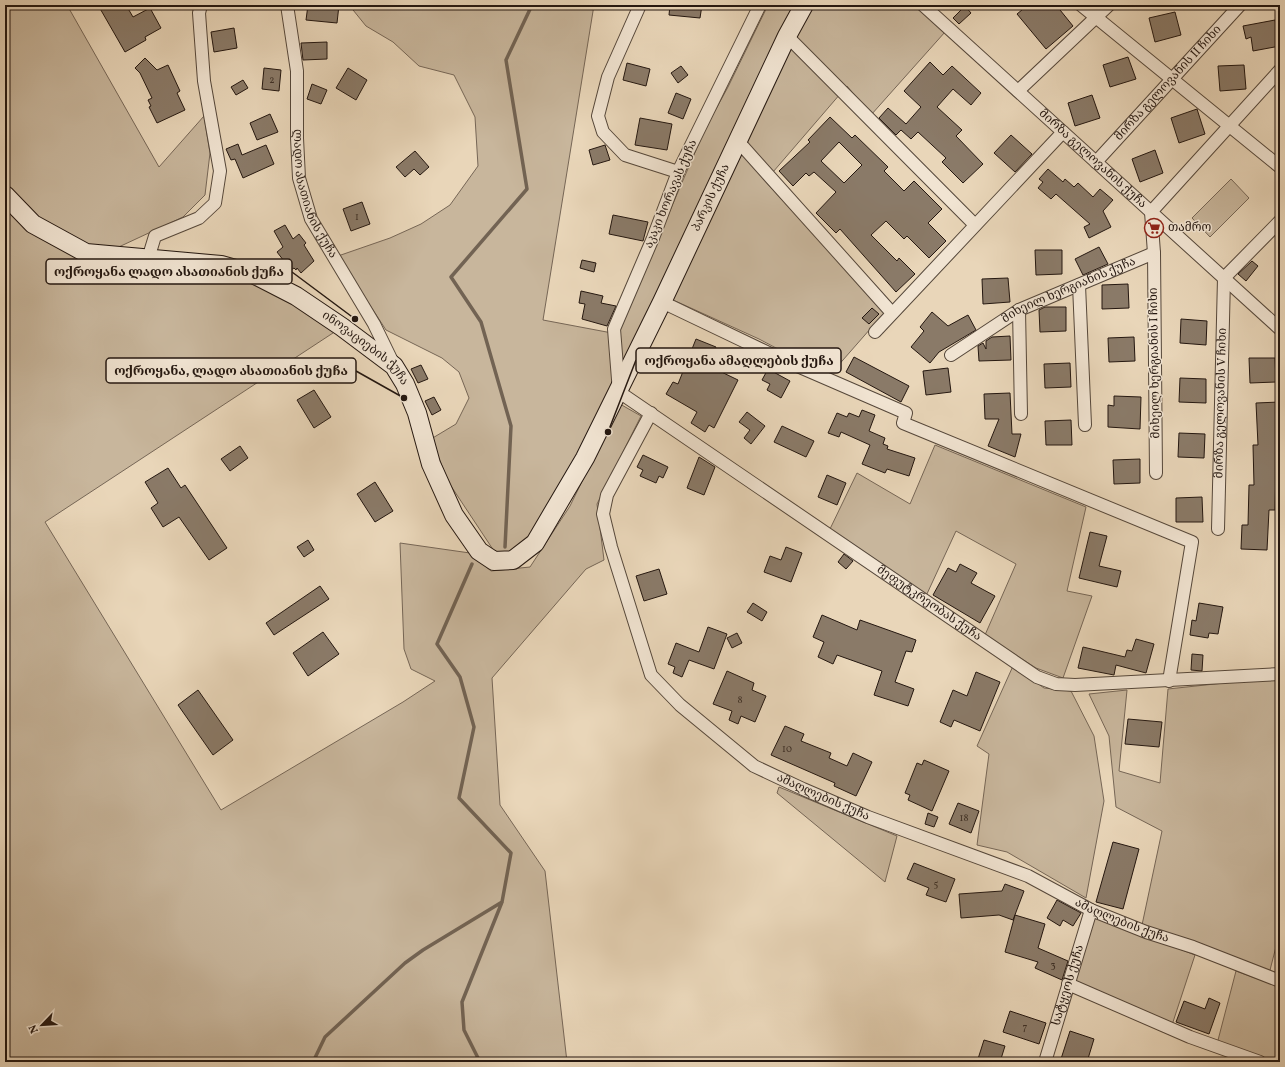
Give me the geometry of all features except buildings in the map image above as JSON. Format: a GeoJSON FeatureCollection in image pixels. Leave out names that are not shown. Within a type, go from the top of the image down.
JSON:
{"type":"FeatureCollection","features":[{"type":"Feature","properties":{"kind":"street"},"geometry":{"type":"LineString","coordinates":[[148,259],[155,236],[198,218],[215,203],[220,171],[204,81],[199,14],[201,5]]}},
{"type":"Feature","properties":{"kind":"street","name":"ლადო ასათიანის ქუჩა"},"geometry":{"type":"LineString","coordinates":[[287,5],[297,71],[297,138],[299,178],[311,219],[374,324],[394,366]]}},
{"type":"Feature","properties":{"kind":"street"},"geometry":{"type":"LineString","coordinates":[[640,5],[608,77],[598,116],[603,132],[625,155],[678,172]]}},
{"type":"Feature","properties":{"kind":"street","name":"აკაკი ხორავას ქუჩა"},"geometry":{"type":"LineString","coordinates":[[619,392],[614,329],[653,238],[678,172],[760,5]]}},
{"type":"Feature","properties":{"kind":"street","name":"პარკის ქუჩა"},"geometry":{"type":"LineString","coordinates":[[619,392],[737,140],[787,36],[804,5]]}},
{"type":"Feature","properties":{"kind":"street","name":"მირზა გელოვანის ქუჩა"},"geometry":{"type":"LineString","coordinates":[[923,5],[1280,329]]}},
{"type":"Feature","properties":{"kind":"street"},"geometry":{"type":"LineString","coordinates":[[1081,5],[1280,166]]}},
{"type":"Feature","properties":{"kind":"street"},"geometry":{"type":"LineString","coordinates":[[1018,91],[1109,5]]}},
{"type":"Feature","properties":{"kind":"street","name":"მირზა გელოვანის II ჩიხი"},"geometry":{"type":"LineString","coordinates":[[1096,162],[1240,5]]}},
{"type":"Feature","properties":{"kind":"street"},"geometry":{"type":"LineString","coordinates":[[787,36],[975,225]]}},
{"type":"Feature","properties":{"kind":"street"},"geometry":{"type":"LineString","coordinates":[[1154,253],[1151,212],[1280,70]]}},
{"type":"Feature","properties":{"kind":"street"},"geometry":{"type":"LineString","coordinates":[[875,332],[1063,132]]}},
{"type":"Feature","properties":{"kind":"street"},"geometry":{"type":"LineString","coordinates":[[737,140],[892,313]]}},
{"type":"Feature","properties":{"kind":"street","name":"ინოვაციების ქუჩა"},"geometry":{"type":"LineString","coordinates":[[5,195],[33,224],[86,253],[221,265],[253,274],[296,296],[315,308],[394,366],[405,384],[417,413],[431,464],[454,515],[480,551],[494,561],[513,560],[535,543],[585,458],[619,392]]}},
{"type":"Feature","properties":{"kind":"street"},"geometry":{"type":"LineString","coordinates":[[1224,278],[1280,221]]}},
{"type":"Feature","properties":{"kind":"street","name":"მიხეილ ხერგიანის ქუჩა"},"geometry":{"type":"LineString","coordinates":[[951,355],[1019,310],[1154,253]]}},
{"type":"Feature","properties":{"kind":"street","name":"მიხეილ ხერგიანის I ჩიხი"},"geometry":{"type":"LineString","coordinates":[[1154,253],[1156,473]]}},
{"type":"Feature","properties":{"kind":"street","name":"მირზა გელოვანის V ჩიხი"},"geometry":{"type":"LineString","coordinates":[[1218,529],[1224,278]]}},
{"type":"Feature","properties":{"kind":"street"},"geometry":{"type":"LineString","coordinates":[[1079,285],[1085,425]]}},
{"type":"Feature","properties":{"kind":"street"},"geometry":{"type":"LineString","coordinates":[[662,302],[778,358],[906,413],[903,424],[1192,542],[1169,681]]}},
{"type":"Feature","properties":{"kind":"street"},"geometry":{"type":"LineString","coordinates":[[1019,310],[1021,414]]}},
{"type":"Feature","properties":{"kind":"street","name":"მეფუტკრეობას ქუჩა"},"geometry":{"type":"LineString","coordinates":[[619,392],[806,521],[1037,677],[1056,684],[1076,685],[1105,682],[1169,681],[1280,674]]}},
{"type":"Feature","properties":{"kind":"street","name":"ამაღლების ქუჩა"},"geometry":{"type":"LineString","coordinates":[[651,413],[608,495],[603,514],[611,547],[651,675],[680,705],[754,766],[868,817],[1028,876],[1092,910],[1146,932],[1193,946],[1280,981]]}},
{"type":"Feature","properties":{"kind":"street","name":"სატყეოს ქუჩა"},"geometry":{"type":"LineString","coordinates":[[1045,1062],[1092,910]]}},
{"type":"Feature","properties":{"kind":"street"},"geometry":{"type":"LineString","coordinates":[[1068,984],[1190,1037],[1260,1062]]}},
{"type":"Feature","properties":{"kind":"shaded area"},"geometry":{"type":"Polygon","coordinates":[[[5,5],[67,5],[159,167],[204,116],[210,153],[205,195],[183,217],[108,252],[82,243],[35,217],[7,189],[5,186],[5,5]]]}},
{"type":"Feature","properties":{"kind":"shaded area"},"geometry":{"type":"Polygon","coordinates":[[[349,5],[594,5],[543,320],[612,333],[614,392],[532,541],[500,556],[494,551],[449,483],[431,439],[456,424],[469,398],[459,372],[442,358],[386,330],[338,256],[390,238],[421,224],[450,205],[478,166],[475,117],[454,75],[419,66],[393,42],[366,26],[349,5]]]}},
{"type":"Feature","properties":{"kind":"shaded area"},"geometry":{"type":"Polygon","coordinates":[[[768,5],[795,5],[622,378],[620,327],[705,129],[728,87],[768,5]]]}},
{"type":"Feature","properties":{"kind":"shaded area"},"geometry":{"type":"Polygon","coordinates":[[[810,5],[915,5],[945,32],[871,115],[847,86],[773,172],[763,179],[885,312],[829,376],[759,339],[671,299],[810,5]]]}},
{"type":"Feature","properties":{"kind":"shaded area"},"geometry":{"type":"Polygon","coordinates":[[[1231,179],[1249,198],[1210,237],[1192,218],[1231,179]]]}},
{"type":"Feature","properties":{"kind":"shaded area"},"geometry":{"type":"Polygon","coordinates":[[[11,214],[83,260],[118,266],[206,270],[248,277],[336,331],[45,522],[221,810],[403,702],[435,681],[411,669],[404,649],[400,543],[470,553],[491,571],[530,567],[570,506],[620,404],[641,416],[597,504],[604,560],[586,569],[492,678],[500,805],[545,871],[567,1062],[5,1062],[5,215],[11,214]]]}},
{"type":"Feature","properties":{"kind":"shaded area"},"geometry":{"type":"Polygon","coordinates":[[[935,445],[1086,507],[1067,591],[1092,596],[1063,678],[1036,668],[985,635],[1016,564],[956,531],[926,596],[829,531],[857,473],[910,504],[935,445]]]}},
{"type":"Feature","properties":{"kind":"shaded area"},"geometry":{"type":"Polygon","coordinates":[[[1013,666],[1044,688],[1071,691],[1094,736],[1104,801],[1086,898],[1007,852],[977,845],[989,754],[977,746],[1013,666]]]}},
{"type":"Feature","properties":{"kind":"shaded area"},"geometry":{"type":"Polygon","coordinates":[[[1280,677],[1280,931],[1269,974],[1202,944],[1142,925],[1162,831],[1116,807],[1109,736],[1089,694],[1127,690],[1119,771],[1160,783],[1168,689],[1280,677]]]}},
{"type":"Feature","properties":{"kind":"shaded area"},"geometry":{"type":"Polygon","coordinates":[[[779,787],[897,836],[885,882],[777,793],[779,787]]]}},
{"type":"Feature","properties":{"kind":"shaded area"},"geometry":{"type":"Polygon","coordinates":[[[1094,916],[1195,955],[1172,1025],[1073,982],[1094,916]]]}},
{"type":"Feature","properties":{"kind":"shaded area"},"geometry":{"type":"Polygon","coordinates":[[[1236,971],[1280,987],[1280,1062],[1271,1062],[1217,1044],[1236,971]]]}},
{"type":"Feature","properties":{"kind":"waterway"},"geometry":{"type":"LineString","coordinates":[[505,547],[511,426],[481,322],[451,277],[527,189],[506,60],[532,5]]}},
{"type":"Feature","properties":{"kind":"waterway"},"geometry":{"type":"LineString","coordinates":[[472,564],[437,644],[460,677],[474,727],[459,798],[511,853],[502,902],[462,1002],[464,1030],[480,1062]]}},
{"type":"Feature","properties":{"kind":"waterway"},"geometry":{"type":"LineString","coordinates":[[313,1062],[325,1037],[405,963],[423,950],[502,902]]}},
{"type":"Feature","properties":{"kind":"place","name":"თამრო"},"geometry":{"type":"Point","coordinates":[1154,228]}},
{"type":"Feature","properties":{"kind":"place","name":"ოქროყანა ლადო ასათიანის ქუჩა"},"geometry":{"type":"Point","coordinates":[355,319]}},
{"type":"Feature","properties":{"kind":"place","name":"ოქროყანა, ლადო ასათიანის ქუჩა"},"geometry":{"type":"Point","coordinates":[404,398]}},
{"type":"Feature","properties":{"kind":"place","name":"ოქროყანა ამაღლების ქუჩა"},"geometry":{"type":"Point","coordinates":[608,432]}}]}
